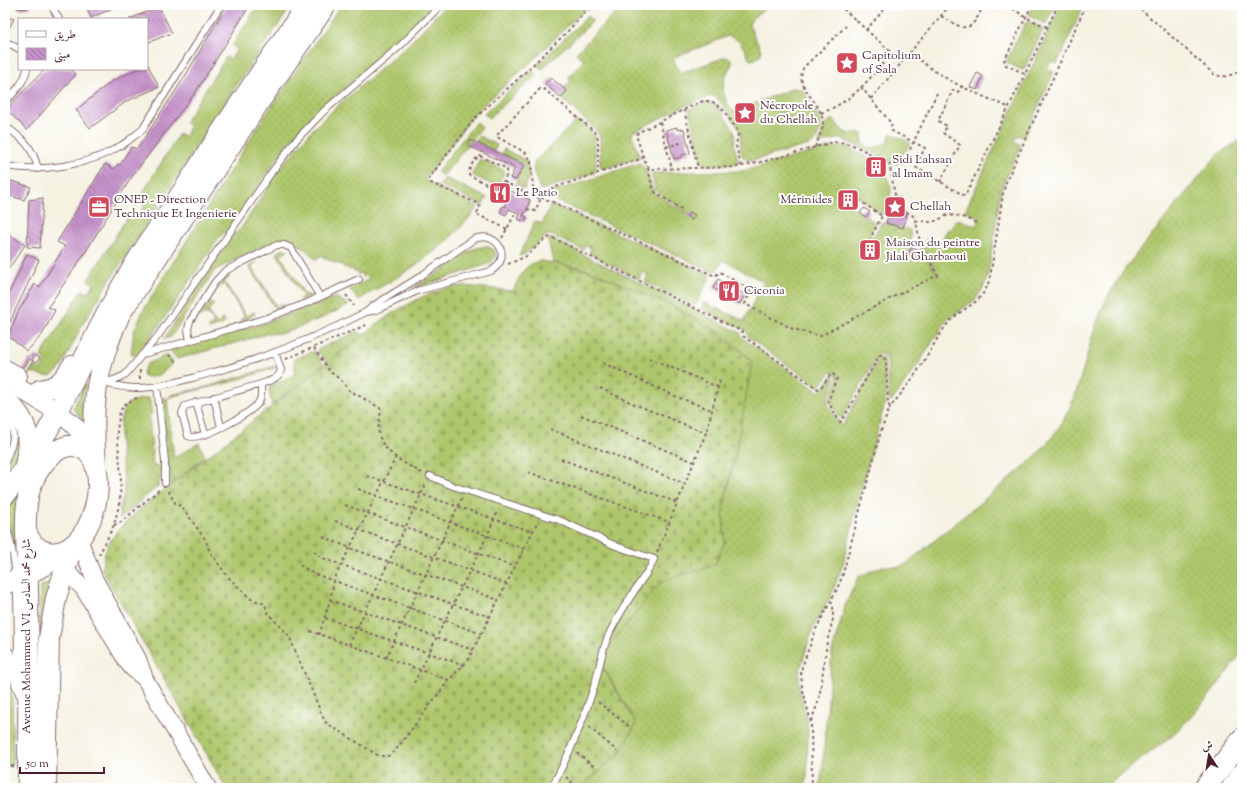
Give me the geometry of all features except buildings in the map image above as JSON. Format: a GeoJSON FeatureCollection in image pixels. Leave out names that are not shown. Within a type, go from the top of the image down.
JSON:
{"type":"FeatureCollection","features":[{"type":"Feature","properties":{"kind":"highway"},"geometry":{"type":"LineString","coordinates":[[1205,788],[1242,739]]}},
{"type":"Feature","properties":{"kind":"highway"},"geometry":{"type":"LineString","coordinates":[[1232,788],[1242,774]]}},
{"type":"Feature","properties":{"kind":"main road"},"geometry":{"type":"LineString","coordinates":[[5,496],[33,469],[63,411],[87,350],[144,249],[307,5]]}},
{"type":"Feature","properties":{"kind":"main road"},"geometry":{"type":"LineString","coordinates":[[94,458],[94,418],[97,383],[102,358],[110,335],[128,300],[326,5]]}},
{"type":"Feature","properties":{"kind":"main road"},"geometry":{"type":"LineString","coordinates":[[10,387],[40,390],[52,388],[61,382],[76,360],[87,350]]}},
{"type":"Feature","properties":{"kind":"main road"},"geometry":{"type":"LineString","coordinates":[[10,387],[63,411]]}},
{"type":"Feature","properties":{"kind":"main road"},"geometry":{"type":"LineString","coordinates":[[10,387],[18,412],[25,427],[33,469]]}},
{"type":"Feature","properties":{"kind":"main road"},"geometry":{"type":"LineString","coordinates":[[40,390],[63,411],[80,432],[94,458]]}},
{"type":"Feature","properties":{"kind":"main road","name":"Avenue Mohammed VI شارع محمد السادس"},"geometry":{"type":"LineString","coordinates":[[28,788],[28,690],[16,579],[27,533],[26,510],[33,469],[53,452],[64,446],[76,446],[82,448],[94,458],[98,488],[96,506],[88,525],[63,553],[49,638],[46,788]]}},
{"type":"Feature","properties":{"kind":"main road","name":"Avenue Mohammed VI شارع محمد السادس"},"geometry":{"type":"LineString","coordinates":[[27,533],[35,546],[63,553]]}},
{"type":"Feature","properties":{"kind":"main road"},"geometry":{"type":"LineString","coordinates":[[16,579],[63,553]]}},
{"type":"Feature","properties":{"kind":"main road"},"geometry":{"type":"LineString","coordinates":[[5,657],[18,673],[28,690]]}},
{"type":"Feature","properties":{"kind":"street"},"geometry":{"type":"LineString","coordinates":[[63,553],[127,662],[145,679]]}},
{"type":"Feature","properties":{"kind":"street"},"geometry":{"type":"LineString","coordinates":[[63,553],[94,578],[138,659],[145,679],[208,788]]}},
{"type":"Feature","properties":{"kind":"lane"},"geometry":{"type":"LineString","coordinates":[[51,5],[58,18]]}},
{"type":"Feature","properties":{"kind":"lane"},"geometry":{"type":"LineString","coordinates":[[5,166],[38,169],[83,162],[106,154],[123,145],[142,130],[221,5]]}},
{"type":"Feature","properties":{"kind":"lane"},"geometry":{"type":"LineString","coordinates":[[97,383],[114,380],[125,375],[144,354],[177,311],[224,239],[296,140],[325,110],[400,46],[441,5]]}},
{"type":"Feature","properties":{"kind":"lane"},"geometry":{"type":"LineString","coordinates":[[5,41],[18,48]]}},
{"type":"Feature","properties":{"kind":"lane"},"geometry":{"type":"LineString","coordinates":[[5,102],[19,87],[26,76],[27,70]]}},
{"type":"Feature","properties":{"kind":"lane"},"geometry":{"type":"LineString","coordinates":[[5,126],[29,146],[35,157],[38,169]]}},
{"type":"Feature","properties":{"kind":"lane"},"geometry":{"type":"LineString","coordinates":[[97,383],[139,388],[157,386],[224,369],[276,352],[335,328],[366,312],[474,239],[479,237],[490,238],[499,244],[502,254],[499,264],[491,271],[417,291],[376,310],[366,312]]}},
{"type":"Feature","properties":{"kind":"lane"},"geometry":{"type":"LineString","coordinates":[[190,341],[188,329],[190,321],[219,277],[235,266],[276,245],[284,245],[291,248],[320,297]]}},
{"type":"Feature","properties":{"kind":"lane"},"geometry":{"type":"LineString","coordinates":[[144,354],[267,318],[320,297],[359,279]]}},
{"type":"Feature","properties":{"kind":"lane"},"geometry":{"type":"LineString","coordinates":[[261,384],[261,395],[258,403],[241,417],[205,434],[192,437],[187,434],[182,410],[185,406],[261,384],[278,377],[281,370],[276,352]]}},
{"type":"Feature","properties":{"kind":"lane"},"geometry":{"type":"LineString","coordinates":[[157,386],[165,469],[165,484]]}},
{"type":"Feature","properties":{"kind":"lane"},"geometry":{"type":"LineString","coordinates":[[5,462],[12,444],[13,434],[11,424],[10,387]]}},
{"type":"Feature","properties":{"kind":"lane"},"geometry":{"type":"LineString","coordinates":[[214,397],[221,427]]}},
{"type":"Feature","properties":{"kind":"lane"},"geometry":{"type":"LineString","coordinates":[[196,402],[205,434]]}},
{"type":"Feature","properties":{"kind":"lane"},"geometry":{"type":"LineString","coordinates":[[430,476],[466,490],[559,520],[623,549],[654,559],[608,638],[582,721],[571,748],[551,788]]}},
{"type":"Feature","properties":{"kind":"lane"},"geometry":{"type":"LineString","coordinates":[[5,523],[12,548],[16,579]]}},
{"type":"Feature","properties":{"kind":"path"},"geometry":{"type":"LineString","coordinates":[[506,229],[476,214],[480,208],[479,204],[431,183],[429,178],[476,118],[594,5]]}},
{"type":"Feature","properties":{"kind":"path"},"geometry":{"type":"LineString","coordinates":[[839,5],[902,62]]}},
{"type":"Feature","properties":{"kind":"path"},"geometry":{"type":"LineString","coordinates":[[866,30],[888,5]]}},
{"type":"Feature","properties":{"kind":"path"},"geometry":{"type":"LineString","coordinates":[[871,99],[950,5]]}},
{"type":"Feature","properties":{"kind":"path"},"geometry":{"type":"LineString","coordinates":[[941,16],[957,26],[968,27],[976,22],[984,5]]}},
{"type":"Feature","properties":{"kind":"path"},"geometry":{"type":"LineString","coordinates":[[1008,5],[1025,17],[1047,27]]}},
{"type":"Feature","properties":{"kind":"path"},"geometry":{"type":"LineString","coordinates":[[1025,74],[1006,65],[1004,61],[1032,5]]}},
{"type":"Feature","properties":{"kind":"path"},"geometry":{"type":"LineString","coordinates":[[861,87],[891,123],[892,131],[925,148],[915,167],[965,196],[1058,5]]}},
{"type":"Feature","properties":{"kind":"path"},"geometry":{"type":"LineString","coordinates":[[812,788],[811,722],[802,687],[802,667],[816,629],[840,583],[881,431],[890,407],[924,361],[948,324],[959,314],[973,305],[987,288],[1006,182],[1086,5]]}},
{"type":"Feature","properties":{"kind":"path"},"geometry":{"type":"LineString","coordinates":[[1136,5],[1215,75],[1225,77],[1242,70]]}},
{"type":"Feature","properties":{"kind":"path"},"geometry":{"type":"LineString","coordinates":[[815,147],[822,128],[822,113],[802,83],[801,73],[804,66],[846,26]]}},
{"type":"Feature","properties":{"kind":"path"},"geometry":{"type":"LineString","coordinates":[[911,52],[934,72],[961,87],[1009,107]]}},
{"type":"Feature","properties":{"kind":"path"},"geometry":{"type":"LineString","coordinates":[[822,113],[843,103],[853,96],[892,53]]}},
{"type":"Feature","properties":{"kind":"path"},"geometry":{"type":"LineString","coordinates":[[940,182],[960,145],[943,133],[947,126],[938,121],[953,90],[958,92],[961,87]]}},
{"type":"Feature","properties":{"kind":"path"},"geometry":{"type":"LineString","coordinates":[[542,197],[534,188],[531,162],[526,153],[497,137],[497,135],[540,89],[544,89],[595,132],[598,139],[598,173]]}},
{"type":"Feature","properties":{"kind":"path"},"geometry":{"type":"LineString","coordinates":[[648,167],[652,169],[672,169],[741,166],[833,142],[844,142],[898,166],[902,165],[938,91]]}},
{"type":"Feature","properties":{"kind":"path"},"geometry":{"type":"LineString","coordinates":[[684,211],[655,192],[648,167],[643,158],[636,135],[639,132],[704,101],[712,101],[718,104],[737,130],[738,134],[736,146],[741,166]]}},
{"type":"Feature","properties":{"kind":"path"},"geometry":{"type":"LineString","coordinates":[[684,110],[698,168]]}},
{"type":"Feature","properties":{"kind":"path"},"geometry":{"type":"LineString","coordinates":[[660,122],[672,169]]}},
{"type":"Feature","properties":{"kind":"path"},"geometry":{"type":"LineString","coordinates":[[666,147],[684,142]]}},
{"type":"Feature","properties":{"kind":"path"},"geometry":{"type":"LineString","coordinates":[[481,157],[506,169],[507,174],[504,182],[500,189],[496,189],[471,177],[468,173],[475,158],[481,157]]}},
{"type":"Feature","properties":{"kind":"path"},"geometry":{"type":"LineString","coordinates":[[527,209],[535,211],[542,197],[550,189],[643,158]]}},
{"type":"Feature","properties":{"kind":"path"},"geometry":{"type":"LineString","coordinates":[[504,182],[542,197],[715,276],[720,272],[751,290],[745,304],[793,330],[820,336],[938,275],[921,247],[914,216],[904,210],[900,199],[896,196],[890,162]]}},
{"type":"Feature","properties":{"kind":"path"},"geometry":{"type":"LineString","coordinates":[[850,193],[882,216]]}},
{"type":"Feature","properties":{"kind":"path"},"geometry":{"type":"LineString","coordinates":[[872,235],[882,216],[896,196]]}},
{"type":"Feature","properties":{"kind":"path"},"geometry":{"type":"LineString","coordinates":[[499,244],[516,212]]}},
{"type":"Feature","properties":{"kind":"path"},"geometry":{"type":"LineString","coordinates":[[916,221],[933,222],[948,215],[961,216],[978,224]]}},
{"type":"Feature","properties":{"kind":"path"},"geometry":{"type":"LineString","coordinates":[[499,264],[505,265],[525,257],[546,238],[551,237],[743,332],[743,336],[818,389],[820,389],[831,374],[833,374],[836,378],[828,402],[840,422],[842,421],[878,356],[880,355],[886,360],[888,404],[890,407]]}},
{"type":"Feature","properties":{"kind":"path"},"geometry":{"type":"LineString","coordinates":[[340,288],[354,306]]}},
{"type":"Feature","properties":{"kind":"path"},"geometry":{"type":"LineString","coordinates":[[314,348],[330,372],[340,379],[349,390],[380,408],[378,427],[380,439],[386,449],[396,457],[430,476],[349,645]]}},
{"type":"Feature","properties":{"kind":"path"},"geometry":{"type":"LineString","coordinates":[[649,358],[718,387]]}},
{"type":"Feature","properties":{"kind":"path"},"geometry":{"type":"LineString","coordinates":[[603,363],[660,390],[712,410]]}},
{"type":"Feature","properties":{"kind":"path"},"geometry":{"type":"LineString","coordinates":[[139,371],[140,380]]}},
{"type":"Feature","properties":{"kind":"path"},"geometry":{"type":"LineString","coordinates":[[654,559],[706,433],[720,380]]}},
{"type":"Feature","properties":{"kind":"path"},"geometry":{"type":"LineString","coordinates":[[600,388],[634,404],[706,433]]}},
{"type":"Feature","properties":{"kind":"path"},"geometry":{"type":"LineString","coordinates":[[581,415],[694,462]]}},
{"type":"Feature","properties":{"kind":"path"},"geometry":{"type":"LineString","coordinates":[[550,429],[685,484]]}},
{"type":"Feature","properties":{"kind":"path"},"geometry":{"type":"LineString","coordinates":[[319,634],[330,600],[333,581],[396,457]]}},
{"type":"Feature","properties":{"kind":"path"},"geometry":{"type":"LineString","coordinates":[[561,460],[678,503]]}},
{"type":"Feature","properties":{"kind":"path"},"geometry":{"type":"LineString","coordinates":[[528,472],[669,522]]}},
{"type":"Feature","properties":{"kind":"path"},"geometry":{"type":"LineString","coordinates":[[367,476],[533,532]]}},
{"type":"Feature","properties":{"kind":"path"},"geometry":{"type":"LineString","coordinates":[[114,525],[121,522],[165,484],[166,489],[178,506],[180,505],[205,539],[210,552],[227,576],[251,599],[265,604],[267,612],[286,632],[323,719],[327,724],[379,756],[388,756],[395,751],[449,680],[464,666],[482,634],[542,515]]}},
{"type":"Feature","properties":{"kind":"path"},"geometry":{"type":"LineString","coordinates":[[358,489],[524,549]]}},
{"type":"Feature","properties":{"kind":"path"},"geometry":{"type":"LineString","coordinates":[[386,658],[466,490]]}},
{"type":"Feature","properties":{"kind":"path"},"geometry":{"type":"LineString","coordinates":[[414,683],[487,536],[501,501]]}},
{"type":"Feature","properties":{"kind":"path"},"geometry":{"type":"LineString","coordinates":[[345,505],[368,512],[515,567]]}},
{"type":"Feature","properties":{"kind":"path"},"geometry":{"type":"LineString","coordinates":[[335,521],[507,584]]}},
{"type":"Feature","properties":{"kind":"path"},"geometry":{"type":"LineString","coordinates":[[323,537],[350,548],[499,600]]}},
{"type":"Feature","properties":{"kind":"path"},"geometry":{"type":"LineString","coordinates":[[314,550],[321,557],[490,617]]}},
{"type":"Feature","properties":{"kind":"path"},"geometry":{"type":"LineString","coordinates":[[300,565],[312,573],[333,581],[482,634]]}},
{"type":"Feature","properties":{"kind":"path"},"geometry":{"type":"LineString","coordinates":[[330,600],[473,650]]}},
{"type":"Feature","properties":{"kind":"path"},"geometry":{"type":"LineString","coordinates":[[811,722],[818,700],[827,642],[833,619],[833,607],[831,601]]}},
{"type":"Feature","properties":{"kind":"path"},"geometry":{"type":"LineString","coordinates":[[324,618],[464,666]]}},
{"type":"Feature","properties":{"kind":"path"},"geometry":{"type":"LineString","coordinates":[[310,631],[449,680]]}},
{"type":"Feature","properties":{"kind":"path"},"geometry":{"type":"LineString","coordinates":[[590,696],[630,728]]}},
{"type":"Feature","properties":{"kind":"path"},"geometry":{"type":"LineString","coordinates":[[582,721],[617,751]]}},
{"type":"Feature","properties":{"kind":"path"},"geometry":{"type":"LineString","coordinates":[[571,748],[596,768]]}},
{"type":"Feature","properties":{"kind":"path"},"geometry":{"type":"LineString","coordinates":[[5,767],[15,766]]}},
{"type":"Feature","properties":{"kind":"path"},"geometry":{"type":"LineString","coordinates":[[559,772],[576,786]]}},
{"type":"Feature","properties":{"kind":"green space"},"geometry":{"type":"Polygon","coordinates":[[[258,5],[292,5],[238,83],[105,288],[84,322],[60,369],[53,375],[49,376],[43,376],[30,372],[34,367],[40,370],[46,360],[41,356],[82,290],[88,293],[94,284],[88,280],[130,213],[137,217],[145,205],[138,200],[179,134],[184,137],[190,126],[185,122],[226,57],[231,59],[237,49],[232,46],[258,5]]]}},
{"type":"Feature","properties":{"kind":"green space"},"geometry":{"type":"Polygon","coordinates":[[[341,5],[434,5],[391,48],[310,118],[283,150],[229,228],[218,239],[157,329],[136,355],[133,355],[131,353],[134,331],[144,309],[257,128],[341,5]]]}},
{"type":"Feature","properties":{"kind":"green space"},"geometry":{"type":"Polygon","coordinates":[[[446,5],[589,5],[532,61],[477,111],[424,180],[478,207],[465,223],[438,249],[423,260],[358,300],[350,289],[369,279],[367,275],[363,277],[361,273],[358,275],[352,268],[349,270],[347,266],[344,268],[342,264],[339,265],[337,262],[334,263],[332,260],[329,261],[327,257],[324,259],[323,255],[315,259],[304,248],[283,237],[215,270],[171,337],[164,339],[233,235],[240,230],[281,167],[314,128],[408,45],[446,5]]]}},
{"type":"Feature","properties":{"kind":"green space"},"geometry":{"type":"Polygon","coordinates":[[[625,5],[771,5],[755,16],[749,25],[761,50],[760,56],[757,58],[751,60],[749,59],[744,48],[739,42],[728,36],[673,58],[680,73],[726,57],[731,59],[732,64],[725,77],[723,89],[726,100],[734,112],[793,88],[802,89],[820,119],[821,129],[815,141],[809,145],[757,159],[750,160],[745,158],[742,156],[741,151],[740,131],[717,98],[711,96],[682,107],[633,132],[632,135],[639,158],[602,168],[600,166],[600,139],[598,132],[561,98],[567,91],[564,89],[571,81],[568,78],[584,60],[576,53],[625,5]]]}},
{"type":"Feature","properties":{"kind":"green space"},"geometry":{"type":"Polygon","coordinates":[[[1034,5],[1056,5],[1046,24],[1029,16],[1034,5]]]}},
{"type":"Feature","properties":{"kind":"green space"},"geometry":{"type":"Polygon","coordinates":[[[1061,5],[1084,5],[1057,64],[1051,61],[1047,69],[1054,72],[1024,138],[1018,135],[1014,141],[1021,145],[1001,189],[988,276],[982,290],[975,300],[944,324],[892,401],[889,399],[887,357],[879,353],[842,418],[840,418],[830,401],[838,378],[837,375],[831,372],[819,387],[748,337],[747,331],[701,308],[704,302],[744,321],[764,282],[723,260],[717,270],[711,271],[546,196],[547,194],[640,163],[646,170],[654,193],[685,213],[686,211],[657,192],[651,173],[743,171],[828,148],[840,146],[852,147],[852,149],[876,162],[871,166],[875,172],[881,168],[888,181],[891,191],[888,201],[881,214],[850,191],[843,201],[876,223],[869,234],[873,237],[882,222],[910,230],[912,247],[909,253],[917,257],[921,249],[938,276],[939,275],[922,247],[927,238],[939,244],[955,221],[959,220],[976,226],[980,218],[965,211],[1061,5]],[[870,241],[861,246],[870,260],[878,255],[870,241]]]}},
{"type":"Feature","properties":{"kind":"green space"},"geometry":{"type":"Polygon","coordinates":[[[588,16],[593,21],[542,69],[537,65],[588,16]]]}},
{"type":"Feature","properties":{"kind":"green space"},"geometry":{"type":"Polygon","coordinates":[[[1026,22],[1035,24],[1043,30],[1024,69],[1022,70],[1006,62],[1026,22]]]}},
{"type":"Feature","properties":{"kind":"green space"},"geometry":{"type":"Polygon","coordinates":[[[532,70],[537,75],[489,118],[484,114],[532,70]]]}},
{"type":"Feature","properties":{"kind":"green space"},"geometry":{"type":"Polygon","coordinates":[[[705,102],[712,103],[718,107],[734,130],[734,145],[738,160],[736,164],[707,165],[702,163],[689,110],[705,102]]]}},
{"type":"Feature","properties":{"kind":"green space"},"geometry":{"type":"Polygon","coordinates":[[[833,119],[840,128],[847,133],[861,133],[863,143],[868,147],[877,147],[887,143],[891,133],[910,143],[898,164],[842,139],[819,143],[826,123],[833,119]]]}},
{"type":"Feature","properties":{"kind":"green space"},"geometry":{"type":"Polygon","coordinates":[[[576,121],[587,127],[595,137],[596,170],[594,173],[540,189],[533,170],[535,161],[576,121]]]}},
{"type":"Feature","properties":{"kind":"green space"},"geometry":{"type":"Polygon","coordinates":[[[476,122],[482,127],[443,176],[437,172],[476,122]]]}},
{"type":"Feature","properties":{"kind":"green space"},"geometry":{"type":"Polygon","coordinates":[[[479,136],[497,145],[494,151],[475,142],[479,136]]]}},
{"type":"Feature","properties":{"kind":"green space"},"geometry":{"type":"Polygon","coordinates":[[[1242,139],[1242,652],[1205,701],[1180,728],[1162,744],[1123,772],[1105,788],[819,788],[822,772],[832,652],[845,606],[858,577],[883,566],[899,567],[906,564],[1026,465],[1039,452],[1056,431],[1070,407],[1080,380],[1101,311],[1123,271],[1211,162],[1221,152],[1242,139]]]}},
{"type":"Feature","properties":{"kind":"green space"},"geometry":{"type":"Polygon","coordinates":[[[504,149],[527,161],[529,177],[524,189],[516,184],[518,181],[516,180],[524,165],[501,154],[504,149]]]}},
{"type":"Feature","properties":{"kind":"green space"},"geometry":{"type":"Polygon","coordinates":[[[480,159],[505,171],[497,187],[472,175],[480,159]]]}},
{"type":"Feature","properties":{"kind":"green space"},"geometry":{"type":"Polygon","coordinates":[[[445,178],[487,198],[482,205],[440,185],[445,178]]]}},
{"type":"Feature","properties":{"kind":"green space"},"geometry":{"type":"Polygon","coordinates":[[[551,204],[711,275],[695,306],[645,282],[648,275],[642,272],[639,279],[589,253],[591,248],[586,245],[583,250],[551,235],[547,235],[525,254],[519,256],[535,221],[542,224],[551,204]]]}},
{"type":"Feature","properties":{"kind":"green space"},"geometry":{"type":"Polygon","coordinates":[[[548,239],[552,239],[741,333],[741,337],[819,392],[833,375],[835,379],[827,402],[841,426],[843,425],[879,358],[881,357],[884,360],[886,399],[843,564],[830,598],[813,628],[799,673],[799,686],[808,729],[807,777],[804,788],[579,788],[618,756],[636,723],[603,667],[608,647],[662,581],[715,565],[725,541],[723,509],[733,467],[752,361],[719,333],[671,305],[596,273],[581,268],[553,263],[548,239]]]}},
{"type":"Feature","properties":{"kind":"green space"},"geometry":{"type":"Polygon","coordinates":[[[486,246],[492,249],[495,253],[495,258],[491,263],[412,289],[473,249],[486,246]]]}},
{"type":"Feature","properties":{"kind":"green space"},"geometry":{"type":"Polygon","coordinates":[[[283,249],[288,250],[281,254],[281,256],[305,295],[311,296],[299,300],[303,296],[277,254],[277,252],[283,249]]]}},
{"type":"Feature","properties":{"kind":"green space"},"geometry":{"type":"Polygon","coordinates":[[[541,261],[565,265],[596,273],[671,305],[719,333],[752,361],[740,431],[723,509],[725,540],[715,565],[662,581],[608,647],[603,668],[636,723],[618,756],[579,788],[226,788],[102,570],[107,547],[119,529],[154,498],[394,312],[422,297],[450,287],[464,286],[513,291],[520,276],[526,268],[535,262],[541,261]]]}},
{"type":"Feature","properties":{"kind":"green space"},"geometry":{"type":"Polygon","coordinates":[[[257,262],[251,266],[277,307],[283,304],[276,309],[249,267],[257,262]]]}},
{"type":"Feature","properties":{"kind":"green space"},"geometry":{"type":"Polygon","coordinates":[[[227,274],[230,277],[225,281],[225,283],[246,316],[254,312],[255,314],[251,317],[240,320],[244,316],[225,284],[218,288],[227,274]]]}},
{"type":"Feature","properties":{"kind":"green space"},"geometry":{"type":"Polygon","coordinates":[[[336,297],[349,305],[320,319],[283,333],[267,334],[177,359],[169,349],[259,325],[336,297]]]}},
{"type":"Feature","properties":{"kind":"green space"},"geometry":{"type":"Polygon","coordinates":[[[209,302],[212,302],[214,305],[208,311],[216,324],[221,322],[221,319],[224,320],[225,323],[209,329],[208,328],[214,323],[208,313],[200,317],[209,302]]]}},
{"type":"Feature","properties":{"kind":"green space"},"geometry":{"type":"Polygon","coordinates":[[[358,331],[363,335],[327,363],[317,350],[358,331]]]}},
{"type":"Feature","properties":{"kind":"green space"},"geometry":{"type":"Polygon","coordinates":[[[314,351],[324,365],[272,405],[269,392],[270,387],[294,375],[294,359],[314,351]]]}},
{"type":"Feature","properties":{"kind":"green space"},"geometry":{"type":"Polygon","coordinates":[[[167,355],[173,362],[161,374],[153,377],[144,376],[143,372],[147,364],[167,355]]]}},
{"type":"Feature","properties":{"kind":"green space"},"geometry":{"type":"Polygon","coordinates":[[[275,366],[275,368],[224,384],[169,397],[171,395],[210,386],[275,366]]]}},
{"type":"Feature","properties":{"kind":"green space"},"geometry":{"type":"Polygon","coordinates":[[[84,384],[86,384],[80,405],[88,407],[87,424],[73,409],[84,384]]]}},
{"type":"Feature","properties":{"kind":"green space"},"geometry":{"type":"Polygon","coordinates":[[[169,397],[167,401],[174,458],[199,443],[205,457],[171,484],[162,403],[163,398],[166,400],[169,397]]]}},
{"type":"Feature","properties":{"kind":"green space"},"geometry":{"type":"Polygon","coordinates":[[[149,398],[152,414],[149,415],[153,466],[162,466],[159,485],[120,519],[119,513],[124,490],[120,442],[121,417],[125,408],[131,402],[149,398]]]}},
{"type":"Feature","properties":{"kind":"green space"},"geometry":{"type":"Polygon","coordinates":[[[20,424],[20,453],[5,479],[5,467],[12,451],[14,426],[20,424]]]}},
{"type":"Feature","properties":{"kind":"green space"},"geometry":{"type":"Polygon","coordinates":[[[20,490],[18,570],[14,544],[5,517],[5,506],[20,490]]]}},
{"type":"Feature","properties":{"kind":"green space"},"geometry":{"type":"Polygon","coordinates":[[[52,583],[44,608],[41,634],[39,634],[40,586],[52,583]]]}},
{"type":"Feature","properties":{"kind":"green space"},"geometry":{"type":"Polygon","coordinates":[[[6,590],[8,649],[5,646],[6,590]]]}},
{"type":"Feature","properties":{"kind":"green space"},"geometry":{"type":"Polygon","coordinates":[[[5,676],[12,697],[13,765],[5,766],[5,676]]]}},
{"type":"Feature","properties":{"kind":"place","name":"Capitolium of Sala"},"geometry":{"type":"Point","coordinates":[847,63]}},
{"type":"Feature","properties":{"kind":"place","name":"Nécropole du Chellah"},"geometry":{"type":"Point","coordinates":[745,113]}},
{"type":"Feature","properties":{"kind":"place","name":"Sidi Lahsan al Imam"},"geometry":{"type":"Point","coordinates":[876,167]}},
{"type":"Feature","properties":{"kind":"place","name":"Le Patio"},"geometry":{"type":"Point","coordinates":[500,193]}},
{"type":"Feature","properties":{"kind":"place","name":"Mérinides"},"geometry":{"type":"Point","coordinates":[848,200]}},
{"type":"Feature","properties":{"kind":"place","name":"ONEP - Direction Technique Et Ingenierie"},"geometry":{"type":"Point","coordinates":[99,207]}},
{"type":"Feature","properties":{"kind":"place","name":"Chellah"},"geometry":{"type":"Point","coordinates":[895,207]}},
{"type":"Feature","properties":{"kind":"place","name":"Maison du peintre Jilali Gharbaoui"},"geometry":{"type":"Point","coordinates":[870,250]}},
{"type":"Feature","properties":{"kind":"place","name":"Ciconia"},"geometry":{"type":"Point","coordinates":[729,291]}}]}
